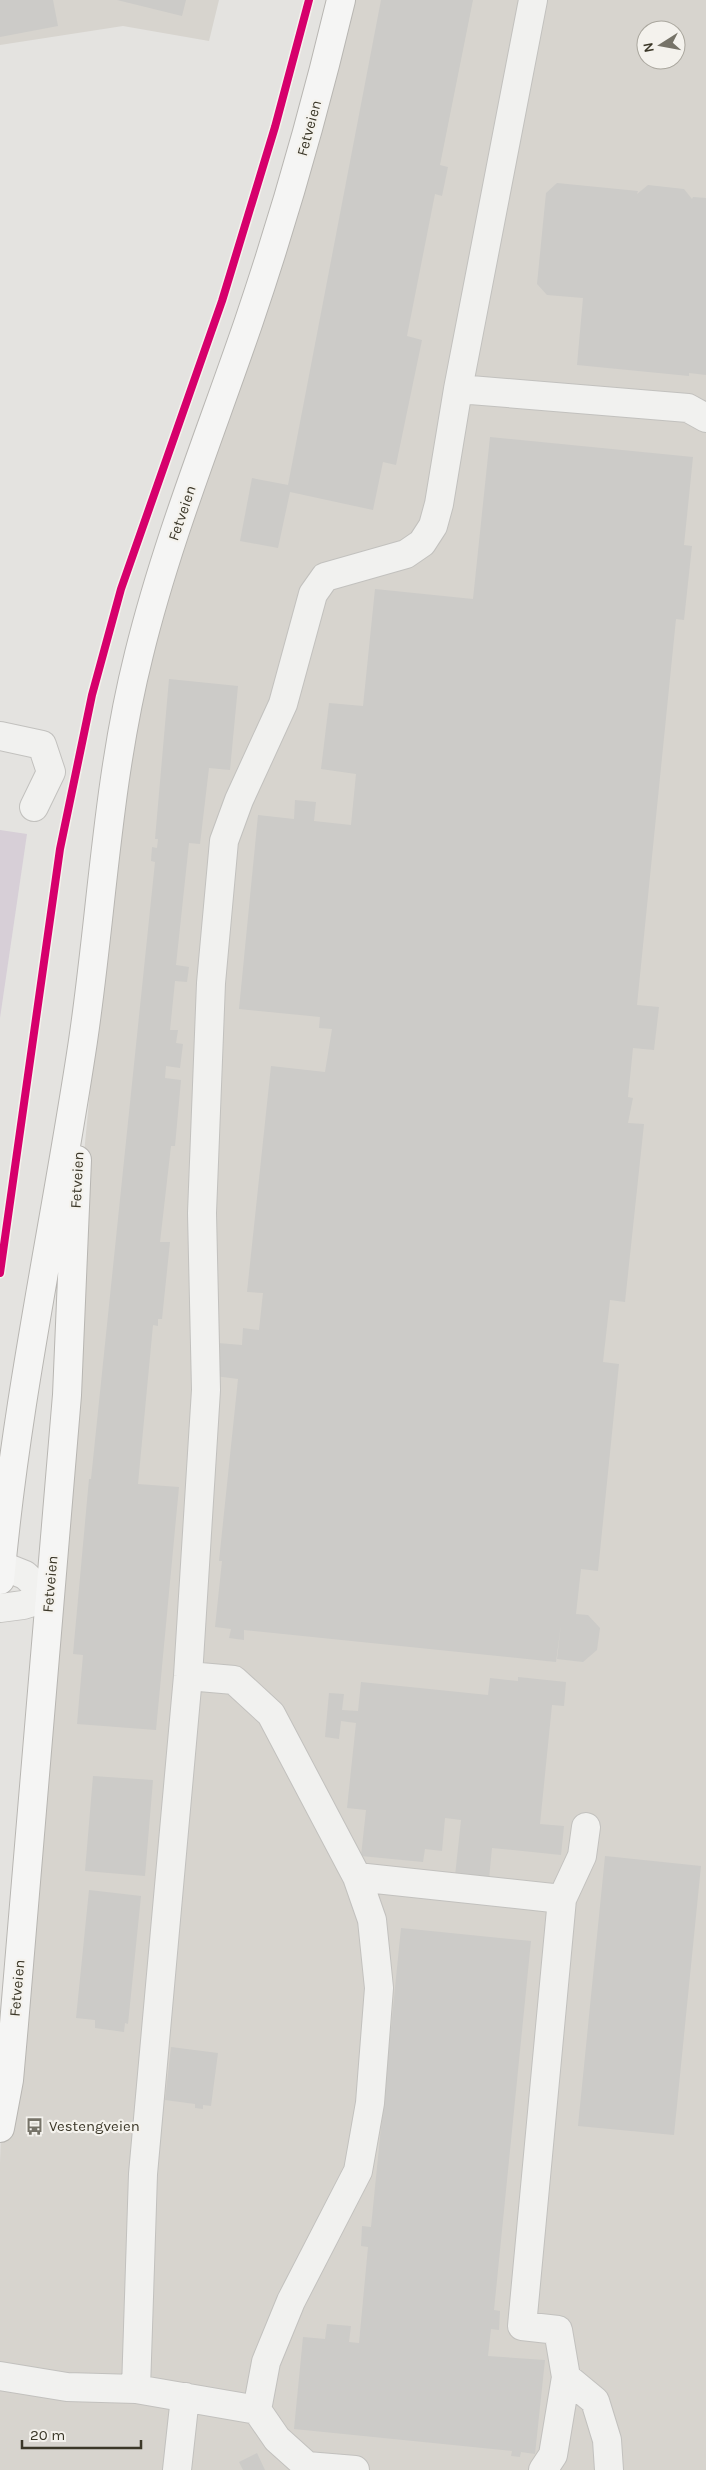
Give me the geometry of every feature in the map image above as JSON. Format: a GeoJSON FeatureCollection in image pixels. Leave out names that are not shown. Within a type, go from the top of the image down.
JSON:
{"type":"FeatureCollection","features":[{"type":"Feature","properties":{"kind":"highway","name":"Fetveien"},"geometry":{"type":"LineString","coordinates":[[0,1570],[22,1398],[83,1039],[116,762],[126,707],[139,653],[169,550],[280,226],[306,140],[341,0]]}},
{"type":"Feature","properties":{"kind":"highway","name":"Fetveien"},"geometry":{"type":"LineString","coordinates":[[0,2128],[9,2080],[17,1995],[67,1395],[83,1039]]}},
{"type":"Feature","properties":{"kind":"street"},"geometry":{"type":"LineString","coordinates":[[136,2389],[143,2174],[188,1676],[206,1390],[202,1213],[211,983],[224,842],[239,800],[283,704],[313,594],[325,577],[406,554],[422,543],[433,526],[439,504],[458,390],[533,0]]}},
{"type":"Feature","properties":{"kind":"street"},"geometry":{"type":"LineString","coordinates":[[458,390],[688,408],[706,418]]}},
{"type":"Feature","properties":{"kind":"street"},"geometry":{"type":"LineString","coordinates":[[0,736],[42,745],[51,772],[34,807]]}},
{"type":"Feature","properties":{"kind":"street"},"geometry":{"type":"LineString","coordinates":[[0,1570],[25,1575],[49,1597]]}},
{"type":"Feature","properties":{"kind":"street"},"geometry":{"type":"LineString","coordinates":[[0,1608],[23,1605],[49,1597]]}},
{"type":"Feature","properties":{"kind":"street"},"geometry":{"type":"LineString","coordinates":[[188,1676],[234,1680],[272,1714],[357,1877],[372,1920],[379,1988],[370,2103],[358,2171],[291,2301],[266,2362],[257,2410]]}},
{"type":"Feature","properties":{"kind":"street"},"geometry":{"type":"LineString","coordinates":[[543,2470],[553,2455],[566,2377],[558,2330],[522,2326],[562,1900],[582,1856],[586,1827]]}},
{"type":"Feature","properties":{"kind":"street"},"geometry":{"type":"LineString","coordinates":[[357,1877],[562,1900]]}},
{"type":"Feature","properties":{"kind":"street"},"geometry":{"type":"LineString","coordinates":[[0,2376],[67,2387],[136,2389],[257,2410],[277,2439],[307,2468],[355,2470]]}},
{"type":"Feature","properties":{"kind":"street"},"geometry":{"type":"LineString","coordinates":[[566,2377],[595,2401],[607,2440],[609,2470]]}},
{"type":"Feature","properties":{"kind":"street"},"geometry":{"type":"LineString","coordinates":[[177,2470],[185,2397]]}},
{"type":"Feature","properties":{"kind":"shaded area"},"geometry":{"type":"Polygon","coordinates":[[[0,0],[219,0],[209,41],[123,26],[0,45],[0,0]]]}},
{"type":"Feature","properties":{"kind":"shaded area"},"geometry":{"type":"Polygon","coordinates":[[[339,0],[706,0],[706,2470],[0,2470],[0,2163],[6,1974],[101,975],[156,592],[339,0]]]}},
{"type":"Feature","properties":{"kind":"shaded area"},"geometry":{"type":"Polygon","coordinates":[[[0,830],[27,834],[0,1018],[0,830]]]}},
{"type":"Feature","properties":{"kind":"building"},"geometry":{"type":"Polygon","coordinates":[[[0,0],[53,0],[58,26],[0,37],[0,0]]]}},
{"type":"Feature","properties":{"kind":"building"},"geometry":{"type":"Polygon","coordinates":[[[117,0],[186,0],[182,16],[117,0]]]}},
{"type":"Feature","properties":{"kind":"building"},"geometry":{"type":"Polygon","coordinates":[[[381,0],[473,0],[440,165],[448,167],[442,196],[435,194],[407,336],[422,340],[396,465],[383,462],[373,510],[290,492],[278,548],[240,541],[252,478],[288,485],[381,0]]]}},
{"type":"Feature","properties":{"kind":"building"},"geometry":{"type":"Polygon","coordinates":[[[557,183],[638,191],[637,194],[648,185],[684,189],[692,199],[693,197],[706,198],[706,375],[689,373],[689,376],[577,365],[583,298],[547,295],[537,284],[546,193],[557,183]]]}},
{"type":"Feature","properties":{"kind":"building"},"geometry":{"type":"Polygon","coordinates":[[[490,437],[693,457],[684,545],[692,546],[684,620],[676,619],[637,1005],[659,1007],[654,1050],[633,1048],[628,1097],[633,1098],[628,1123],[644,1124],[625,1302],[610,1300],[603,1362],[619,1364],[598,1571],[581,1569],[576,1614],[588,1615],[600,1628],[597,1650],[583,1662],[557,1659],[561,1624],[556,1662],[244,1630],[244,1640],[229,1638],[231,1629],[215,1627],[222,1561],[219,1561],[238,1379],[215,1376],[218,1343],[242,1345],[243,1328],[259,1330],[263,1293],[247,1292],[271,1066],[325,1072],[332,1029],[319,1028],[320,1017],[239,1009],[258,815],[294,819],[295,800],[316,802],[314,821],[351,825],[356,774],[321,769],[329,703],[363,706],[375,589],[473,599],[490,437]]]}},
{"type":"Feature","properties":{"kind":"building"},"geometry":{"type":"Polygon","coordinates":[[[169,679],[238,686],[230,770],[209,768],[200,844],[189,843],[176,965],[189,967],[187,982],[175,981],[170,1030],[178,1030],[176,1043],[183,1044],[180,1068],[166,1066],[165,1078],[181,1080],[175,1146],[171,1146],[160,1242],[170,1242],[162,1319],[158,1319],[158,1326],[153,1325],[138,1484],[179,1487],[156,1730],[77,1724],[83,1655],[73,1654],[89,1479],[91,1479],[155,862],[151,861],[152,847],[157,848],[158,839],[155,839],[169,679]]]}},
{"type":"Feature","properties":{"kind":"building"},"geometry":{"type":"Polygon","coordinates":[[[518,1677],[566,1682],[564,1706],[552,1705],[540,1824],[564,1826],[561,1855],[492,1848],[489,1879],[455,1876],[461,1820],[445,1818],[442,1851],[425,1849],[423,1862],[361,1856],[366,1810],[347,1808],[356,1723],[341,1721],[339,1739],[325,1737],[329,1693],[344,1694],[342,1710],[358,1711],[361,1682],[488,1695],[490,1678],[518,1681],[518,1677]]]}},
{"type":"Feature","properties":{"kind":"building"},"geometry":{"type":"Polygon","coordinates":[[[93,1776],[153,1780],[145,1876],[85,1871],[93,1776]]]}},
{"type":"Feature","properties":{"kind":"building"},"geometry":{"type":"Polygon","coordinates":[[[605,1856],[701,1866],[674,2135],[578,2126],[605,1856]]]}},
{"type":"Feature","properties":{"kind":"building"},"geometry":{"type":"Polygon","coordinates":[[[89,1890],[141,1896],[128,2024],[125,2023],[124,2032],[95,2028],[95,2020],[76,2018],[89,1890]]]}},
{"type":"Feature","properties":{"kind":"building"},"geometry":{"type":"Polygon","coordinates":[[[401,1928],[531,1941],[494,2310],[500,2311],[499,2330],[491,2329],[488,2356],[545,2360],[535,2454],[521,2452],[520,2457],[511,2456],[512,2451],[294,2429],[303,2337],[325,2339],[327,2324],[351,2326],[349,2342],[359,2343],[368,2247],[361,2246],[362,2226],[371,2227],[401,1928]]]}},
{"type":"Feature","properties":{"kind":"building"},"geometry":{"type":"Polygon","coordinates":[[[171,2047],[218,2053],[211,2106],[203,2105],[203,2109],[195,2108],[195,2104],[165,2100],[171,2047]]]}},
{"type":"Feature","properties":{"kind":"building"},"geometry":{"type":"Polygon","coordinates":[[[257,2453],[265,2470],[243,2470],[239,2462],[257,2453]]]}},
{"type":"Feature","properties":{"kind":"cycle path"},"geometry":{"type":"LineString","coordinates":[[0,1273],[60,849],[92,695],[121,589],[222,301],[275,127],[309,0]]}},
{"type":"Feature","properties":{"kind":"place","name":"Vestengveien"},"geometry":{"type":"Point","coordinates":[35,2126]}}]}
